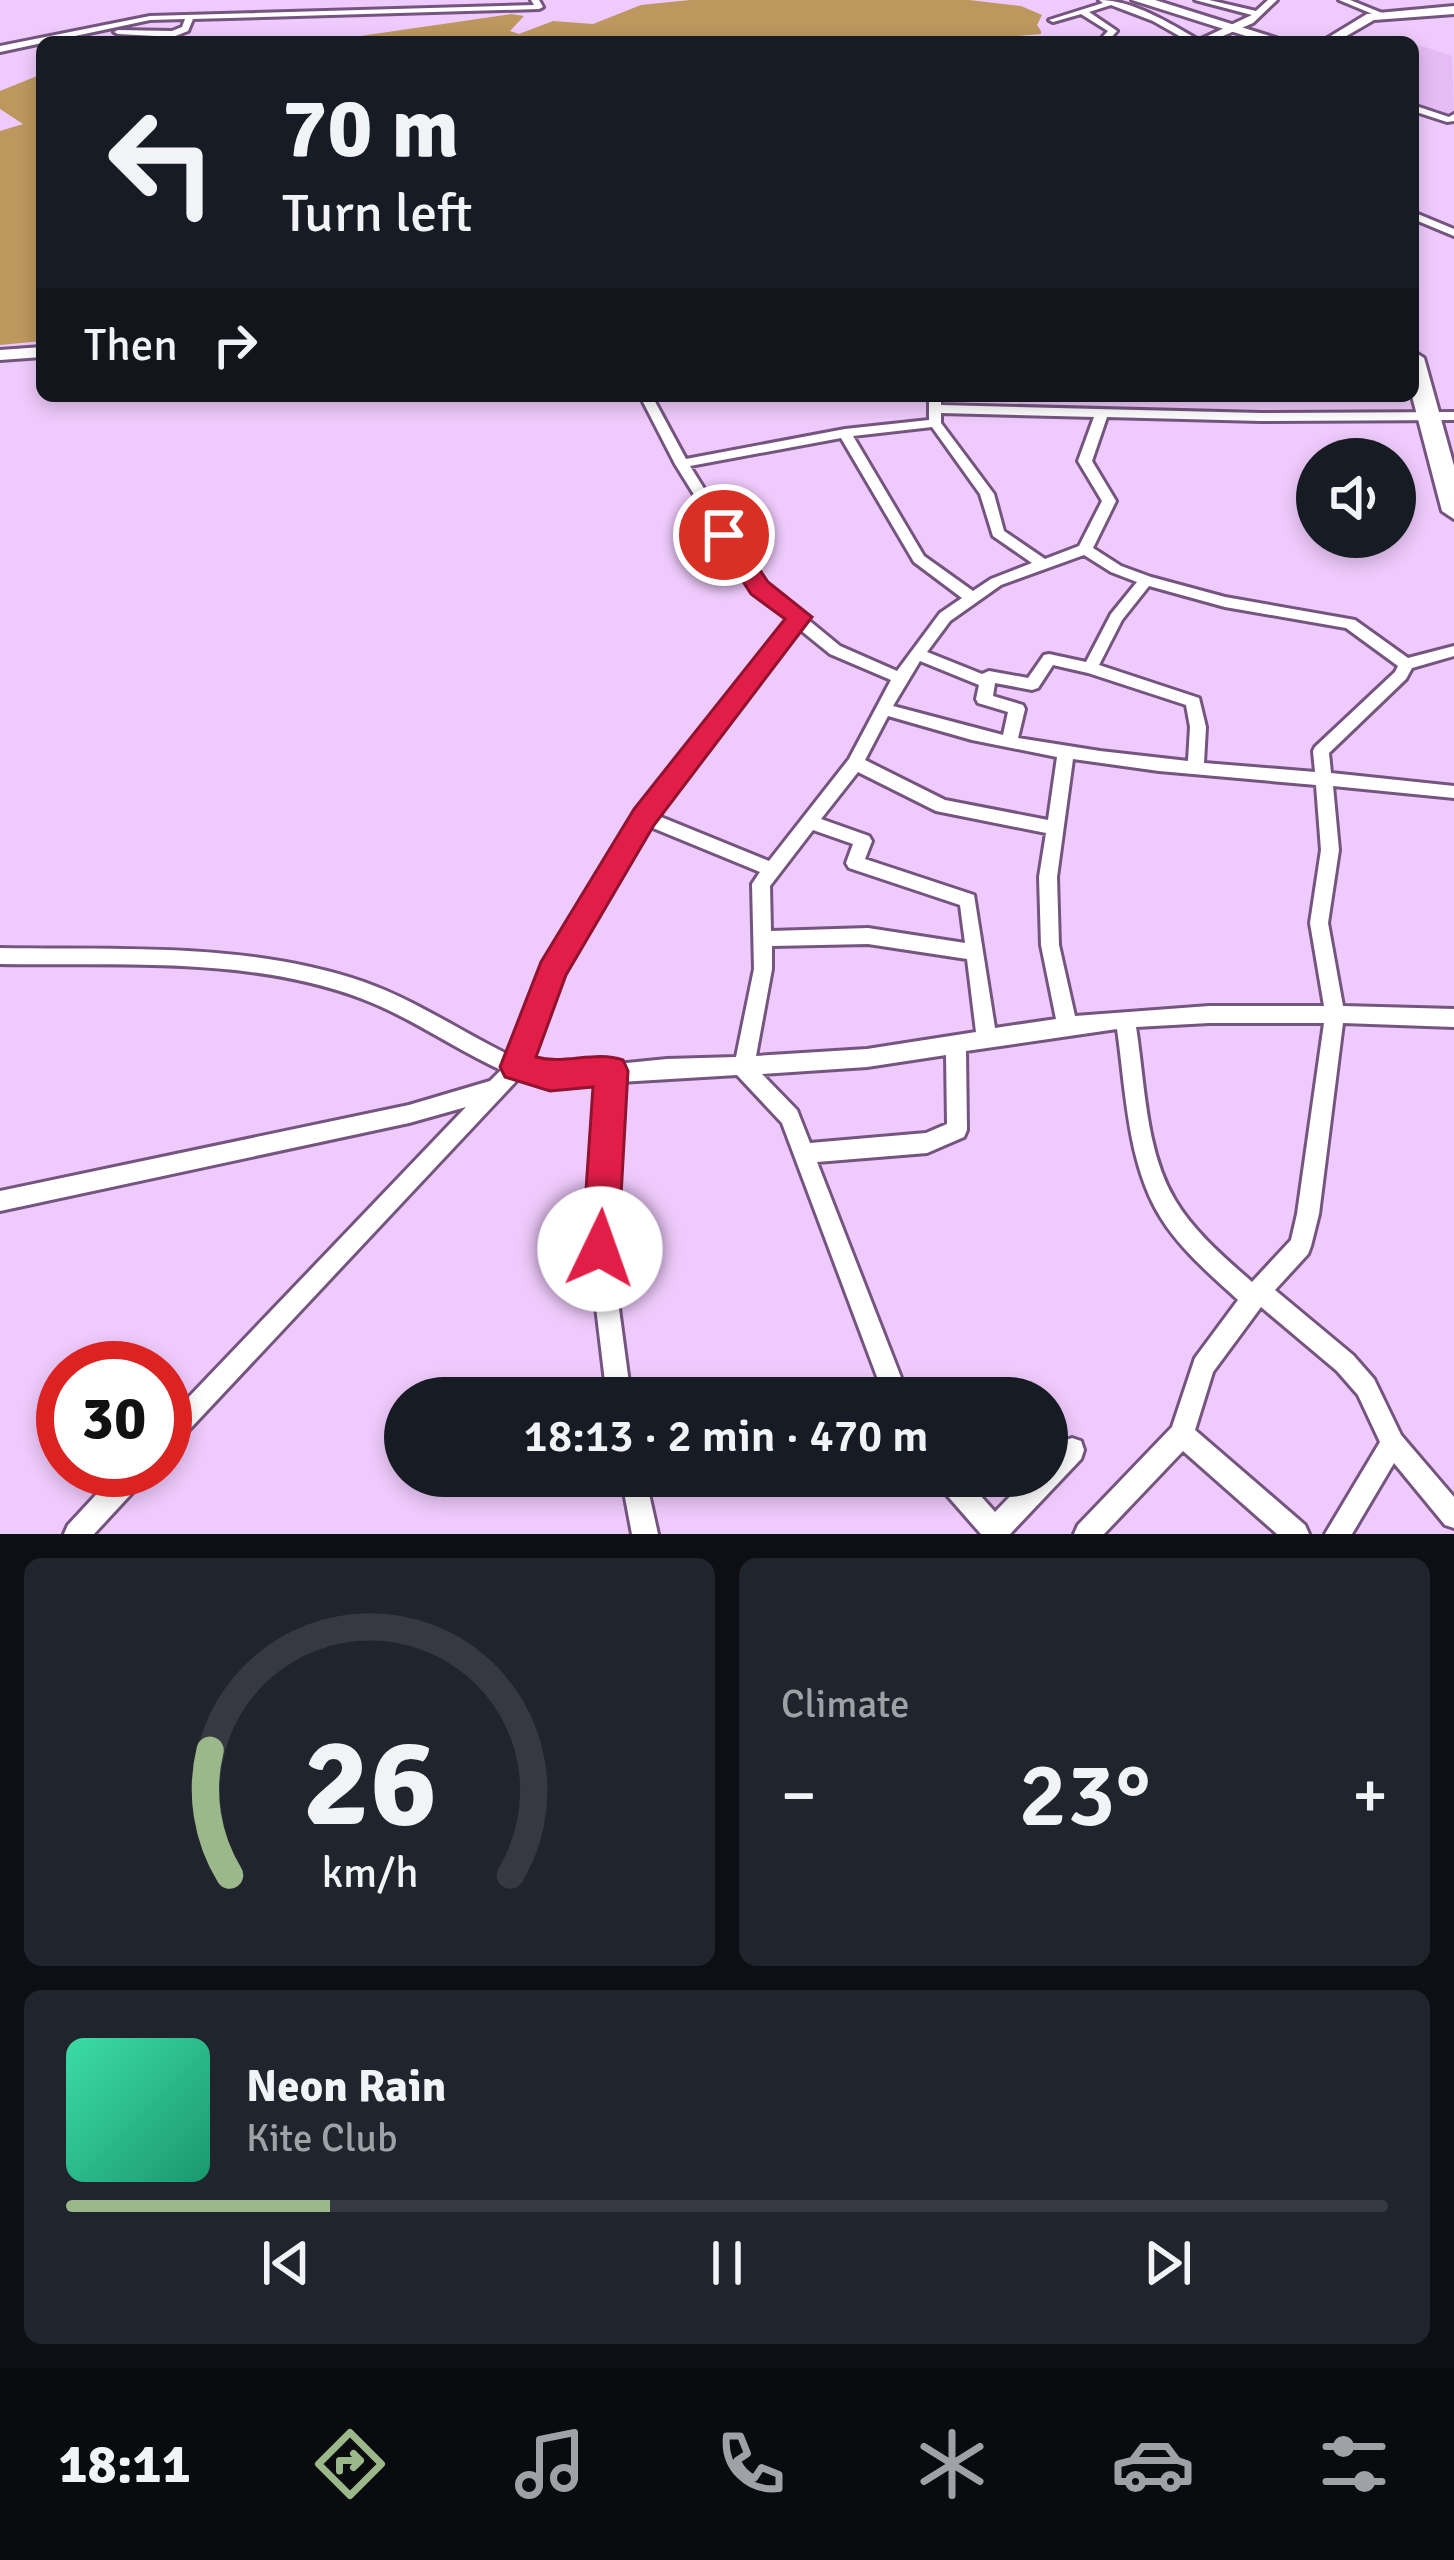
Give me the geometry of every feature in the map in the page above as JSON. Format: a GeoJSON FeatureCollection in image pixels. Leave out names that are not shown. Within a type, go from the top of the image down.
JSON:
{"type":"FeatureCollection","features":[{"type":"Feature","properties":{"kind":"highway"},"geometry":{"type":"LineString","coordinates":[[1140,3],[1263,36]]}},
{"type":"Feature","properties":{"kind":"highway"},"geometry":{"type":"LineString","coordinates":[[1419,370],[1442,417],[1454,511]]}},
{"type":"Feature","properties":{"kind":"main road"},"geometry":{"type":"LineString","coordinates":[[1336,36],[1381,13],[1454,10]]}},
{"type":"Feature","properties":{"kind":"main road"},"geometry":{"type":"LineString","coordinates":[[0,355],[36,352]]}},
{"type":"Feature","properties":{"kind":"street"},"geometry":{"type":"LineString","coordinates":[[417,0],[481,0]]}},
{"type":"Feature","properties":{"kind":"street"},"geometry":{"type":"LineString","coordinates":[[63,36],[150,18],[538,7],[536,0]]}},
{"type":"Feature","properties":{"kind":"street"},"geometry":{"type":"LineString","coordinates":[[1199,0],[1258,14]]}},
{"type":"Feature","properties":{"kind":"street"},"geometry":{"type":"LineString","coordinates":[[1217,36],[1274,0]]}},
{"type":"Feature","properties":{"kind":"street"},"geometry":{"type":"LineString","coordinates":[[1343,0],[1381,13],[1393,0]]}},
{"type":"Feature","properties":{"kind":"street"},"geometry":{"type":"LineString","coordinates":[[1053,20],[1109,2],[1140,3],[1197,36]]}},
{"type":"Feature","properties":{"kind":"street"},"geometry":{"type":"LineString","coordinates":[[150,18],[158,8]]}},
{"type":"Feature","properties":{"kind":"street"},"geometry":{"type":"LineString","coordinates":[[1083,12],[1113,31],[1108,36]]}},
{"type":"Feature","properties":{"kind":"street"},"geometry":{"type":"LineString","coordinates":[[87,31],[173,34],[185,29],[189,20]]}},
{"type":"Feature","properties":{"kind":"street"},"geometry":{"type":"LineString","coordinates":[[0,49],[36,42]]}},
{"type":"Feature","properties":{"kind":"street"},"geometry":{"type":"LineString","coordinates":[[1419,110],[1453,120]]}},
{"type":"Feature","properties":{"kind":"street"},"geometry":{"type":"LineString","coordinates":[[1419,218],[1454,233]]}},
{"type":"Feature","properties":{"kind":"street"},"geometry":{"type":"LineString","coordinates":[[649,402],[759,588],[835,650],[900,679]]}},
{"type":"Feature","properties":{"kind":"street"},"geometry":{"type":"LineString","coordinates":[[682,464],[845,434],[935,409],[1442,417]]}},
{"type":"Feature","properties":{"kind":"street"},"geometry":{"type":"LineString","coordinates":[[935,409],[987,494],[998,533],[1040,562]]}},
{"type":"Feature","properties":{"kind":"street"},"geometry":{"type":"LineString","coordinates":[[744,1069],[763,970],[761,884],[855,763],[900,679],[945,616],[1040,562],[1085,549],[1109,501],[1085,461],[1102,412]]}},
{"type":"Feature","properties":{"kind":"street"},"geometry":{"type":"LineString","coordinates":[[845,434],[919,559],[972,598]]}},
{"type":"Feature","properties":{"kind":"street"},"geometry":{"type":"LineString","coordinates":[[1085,549],[1115,569],[1146,580],[1225,602],[1350,624],[1406,664]]}},
{"type":"Feature","properties":{"kind":"street"},"geometry":{"type":"LineString","coordinates":[[1090,668],[1116,618],[1146,580]]}},
{"type":"Feature","properties":{"kind":"street"},"geometry":{"type":"LineString","coordinates":[[192,1410],[517,1067],[552,971],[644,817],[800,617]]}},
{"type":"Feature","properties":{"kind":"street"},"geometry":{"type":"LineString","coordinates":[[1406,664],[1454,651]]}},
{"type":"Feature","properties":{"kind":"street"},"geometry":{"type":"LineString","coordinates":[[917,654],[986,682]]}},
{"type":"Feature","properties":{"kind":"street"},"geometry":{"type":"LineString","coordinates":[[1010,741],[1017,709],[983,699],[986,682],[989,676],[1002,675],[1032,684],[1049,659],[1193,702],[1198,727],[1196,768]]}},
{"type":"Feature","properties":{"kind":"street"},"geometry":{"type":"LineString","coordinates":[[1087,1534],[1182,1434],[1203,1366],[1300,1246],[1335,1014],[1319,923],[1330,850],[1321,751],[1401,675],[1406,664]]}},
{"type":"Feature","properties":{"kind":"street"},"geometry":{"type":"LineString","coordinates":[[885,709],[1066,750],[1196,768],[1454,792]]}},
{"type":"Feature","properties":{"kind":"street"},"geometry":{"type":"LineString","coordinates":[[1066,750],[1048,877],[1050,945],[1067,1025]]}},
{"type":"Feature","properties":{"kind":"street"},"geometry":{"type":"LineString","coordinates":[[855,763],[942,806],[1054,828]]}},
{"type":"Feature","properties":{"kind":"street"},"geometry":{"type":"LineString","coordinates":[[644,817],[772,870]]}},
{"type":"Feature","properties":{"kind":"street"},"geometry":{"type":"LineString","coordinates":[[811,822],[863,841],[855,863],[968,900],[987,1038]]}},
{"type":"Feature","properties":{"kind":"street"},"geometry":{"type":"LineString","coordinates":[[761,939],[868,936],[975,952]]}},
{"type":"Feature","properties":{"kind":"street"},"geometry":{"type":"LineString","coordinates":[[0,956],[202,961],[268,968],[359,989],[517,1067],[550,1076],[744,1069],[869,1058],[1067,1025],[1125,1021],[1335,1014],[1454,1018]]}},
{"type":"Feature","properties":{"kind":"street"},"geometry":{"type":"LineString","coordinates":[[1125,1021],[1151,1169],[1167,1208],[1205,1254],[1345,1363],[1366,1387],[1393,1443],[1454,1516]]}},
{"type":"Feature","properties":{"kind":"street"},"geometry":{"type":"LineString","coordinates":[[803,1153],[927,1143],[957,1130],[961,1111],[956,1043]]}},
{"type":"Feature","properties":{"kind":"street"},"geometry":{"type":"LineString","coordinates":[[744,1069],[790,1118],[889,1377]]}},
{"type":"Feature","properties":{"kind":"street"},"geometry":{"type":"LineString","coordinates":[[611,1071],[600,1249],[616,1377]]}},
{"type":"Feature","properties":{"kind":"street"},"geometry":{"type":"LineString","coordinates":[[0,1201],[409,1114],[496,1088]]}},
{"type":"Feature","properties":{"kind":"street"},"geometry":{"type":"LineString","coordinates":[[1182,1434],[1296,1534]]}},
{"type":"Feature","properties":{"kind":"street"},"geometry":{"type":"LineString","coordinates":[[1338,1534],[1393,1443]]}},
{"type":"Feature","properties":{"kind":"street"},"geometry":{"type":"LineString","coordinates":[[964,1497],[995,1532],[1072,1450]]}},
{"type":"Feature","properties":{"kind":"street"},"geometry":{"type":"LineString","coordinates":[[77,1534],[111,1497]]}},
{"type":"Feature","properties":{"kind":"street"},"geometry":{"type":"LineString","coordinates":[[637,1497],[645,1534]]}},
{"type":"Feature","properties":{"kind":"shaded area"},"geometry":{"type":"Polygon","coordinates":[[[690,0],[969,0],[1021,6],[1042,15],[1037,25],[1041,34],[1019,36],[360,36],[511,14],[524,16],[510,31],[519,34],[553,21],[593,24],[641,5],[690,0]]]}},
{"type":"Feature","properties":{"kind":"shaded area"},"geometry":{"type":"Polygon","coordinates":[[[1419,45],[1452,56],[1454,113],[1449,117],[1419,109],[1419,45]]]}},
{"type":"Feature","properties":{"kind":"shaded area"},"geometry":{"type":"Polygon","coordinates":[[[36,76],[36,342],[0,345],[0,131],[23,124],[0,109],[0,91],[36,76]]]}},
{"type":"Feature","properties":{"kind":"route"},"geometry":{"type":"LineString","coordinates":[[600,1249],[611,1071],[550,1076],[517,1067],[552,971],[644,817],[800,617],[759,588],[724,535]]}}]}
